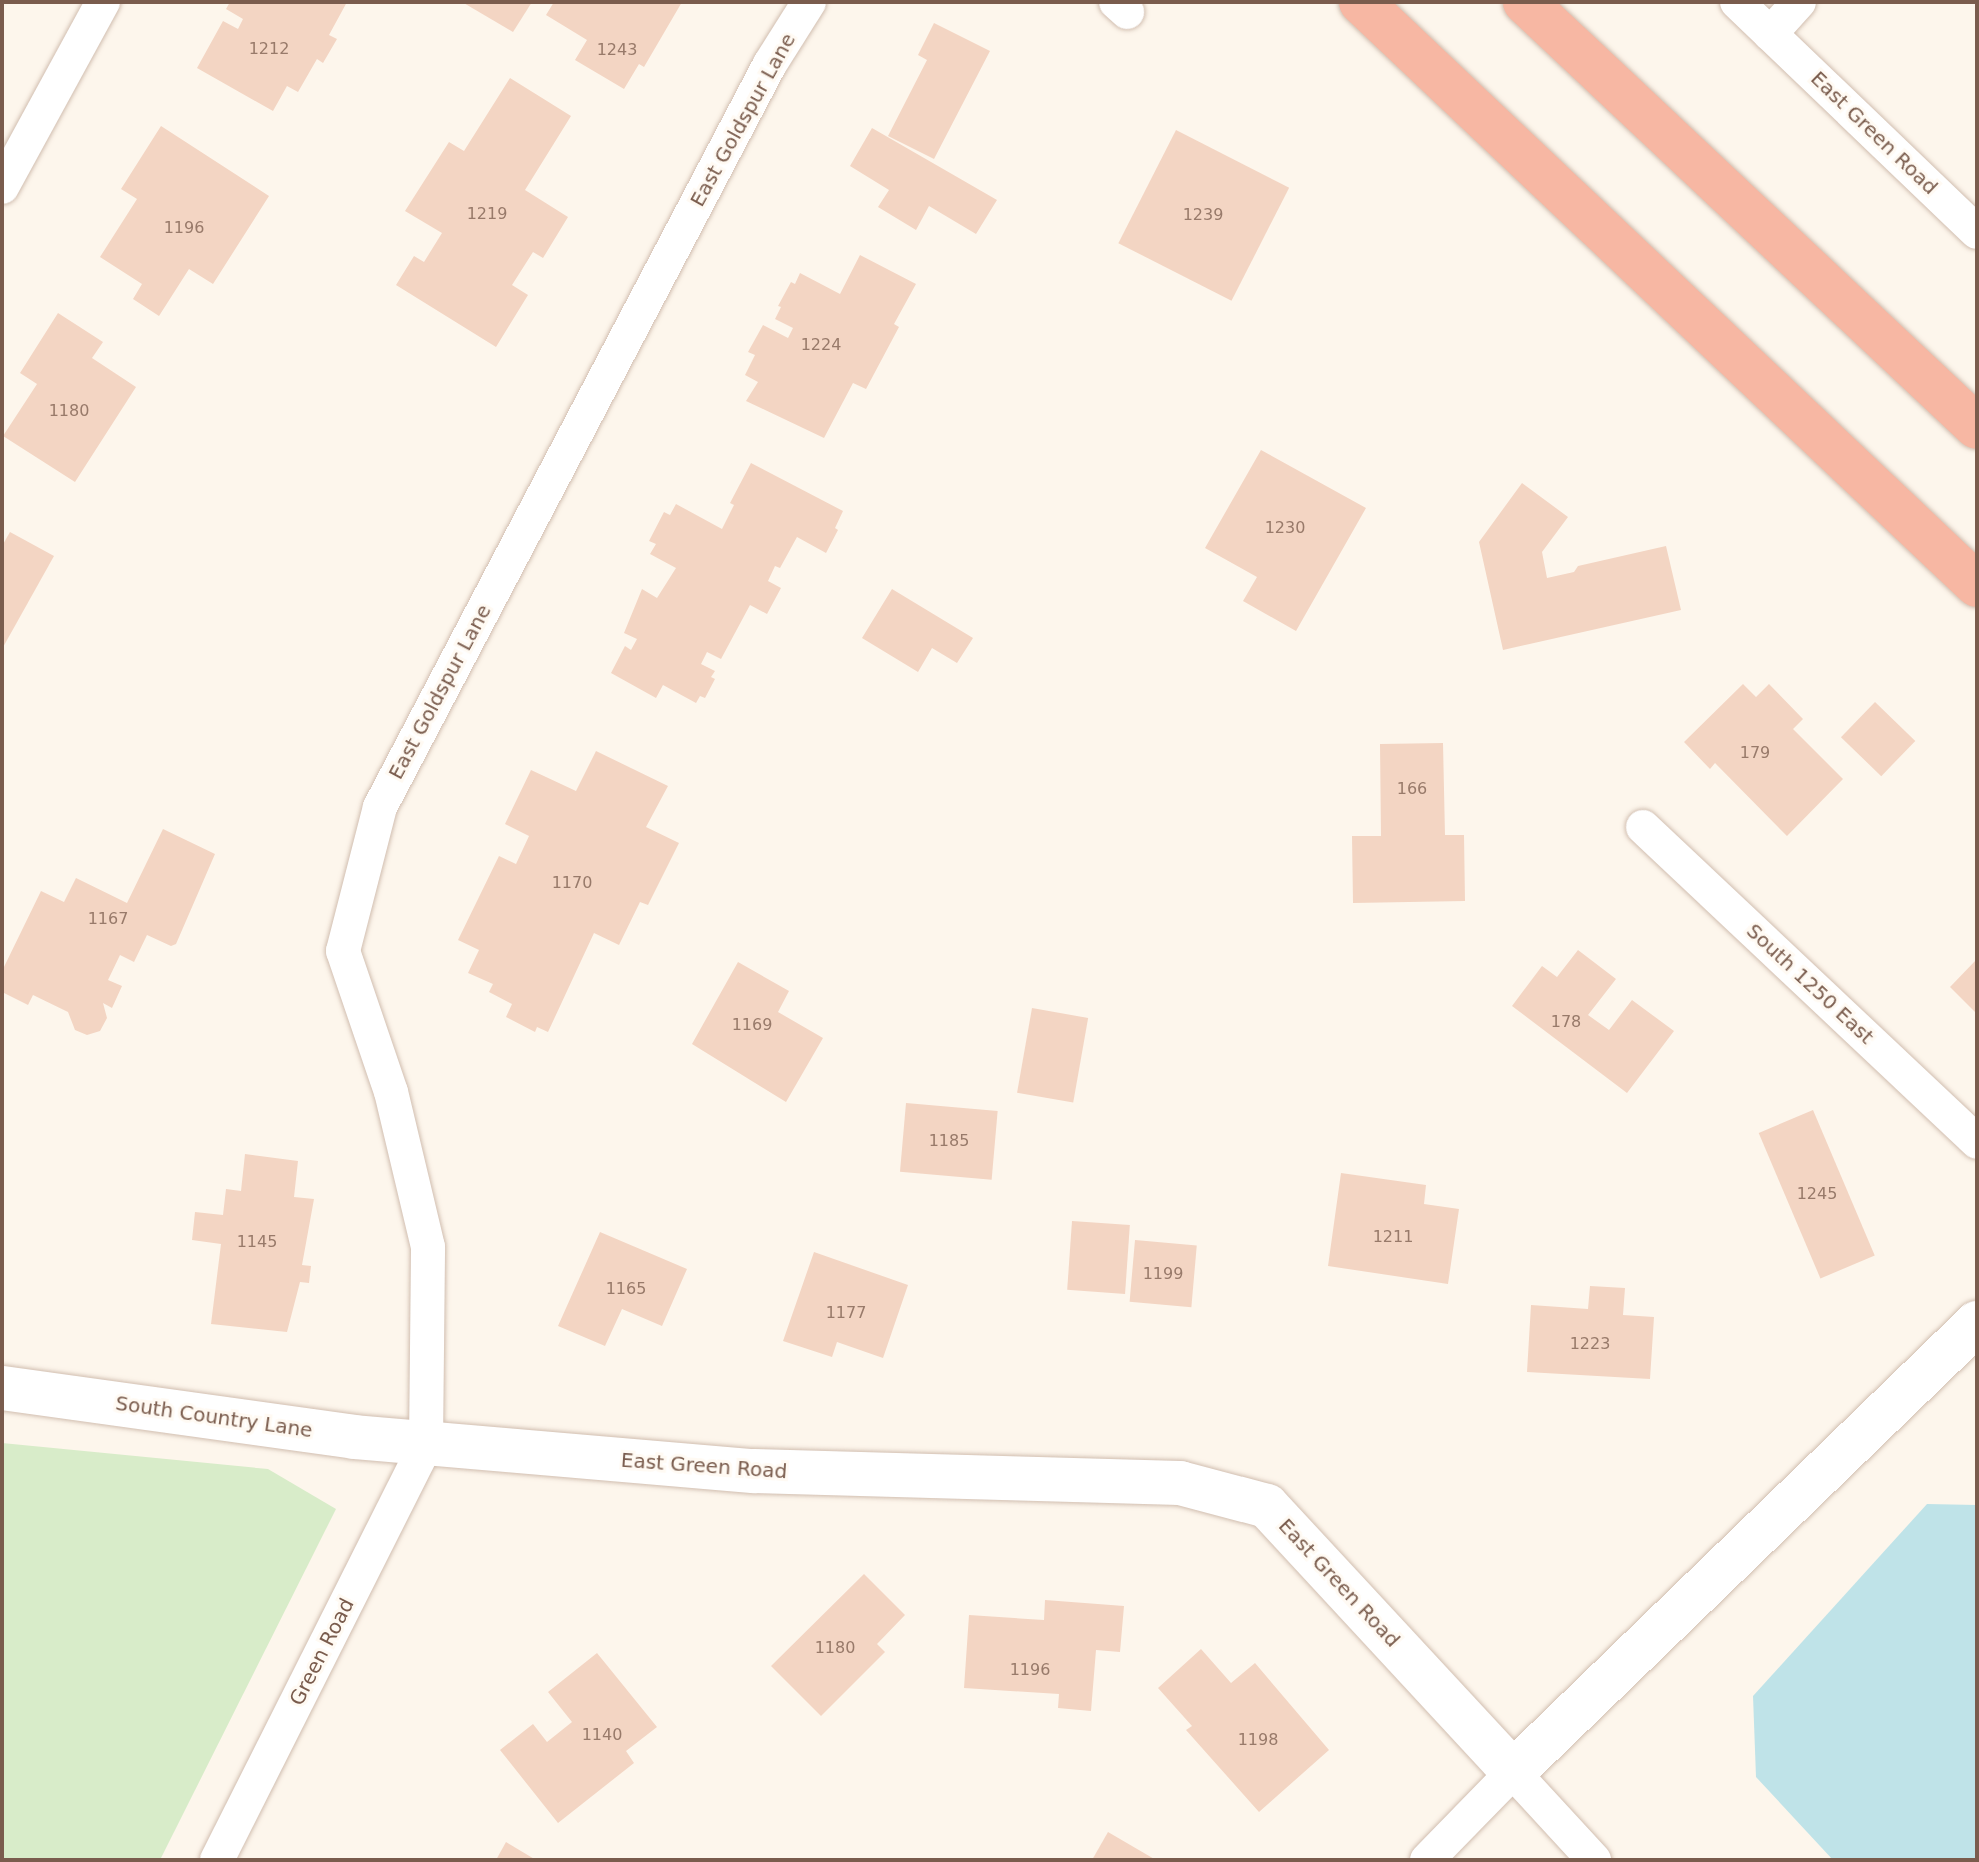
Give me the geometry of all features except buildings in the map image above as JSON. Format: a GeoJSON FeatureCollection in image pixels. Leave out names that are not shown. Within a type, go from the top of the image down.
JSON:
{"type":"FeatureCollection","features":[{"type":"Feature","properties":{"kind":"highway"},"geometry":{"type":"LineString","coordinates":[[1361,2],[1977,585]]}},
{"type":"Feature","properties":{"kind":"highway"},"geometry":{"type":"LineString","coordinates":[[1525,2],[1977,427]]}},
{"type":"Feature","properties":{"kind":"street"},"geometry":{"type":"LineString","coordinates":[[2,187],[103,2]]}},
{"type":"Feature","properties":{"kind":"street","name":"East Goldspur Lane"},"geometry":{"type":"LineString","coordinates":[[426,1444],[428,1247],[391,1092],[343,951],[380,807],[770,64],[809,2]]}},
{"type":"Feature","properties":{"kind":"street","name":"East Green Road"},"geometry":{"type":"LineString","coordinates":[[1737,2],[1977,232]]}},
{"type":"Feature","properties":{"kind":"street"},"geometry":{"type":"LineString","coordinates":[[1770,34],[1799,2]]}},
{"type":"Feature","properties":{"kind":"street","name":"South 1250 East"},"geometry":{"type":"LineString","coordinates":[[1643,827],[1977,1142]]}},
{"type":"Feature","properties":{"kind":"street"},"geometry":{"type":"LineString","coordinates":[[1427,1860],[1513,1772],[1977,1323]]}},
{"type":"Feature","properties":{"kind":"street","name":"South Country Lane"},"geometry":{"type":"LineString","coordinates":[[2,1388],[354,1437],[426,1444]]}},
{"type":"Feature","properties":{"kind":"street","name":"East Green Road"},"geometry":{"type":"LineString","coordinates":[[426,1444],[754,1471],[1180,1483],[1267,1506],[1513,1772]]}},
{"type":"Feature","properties":{"kind":"street","name":"Green Road"},"geometry":{"type":"LineString","coordinates":[[217,1860],[426,1444]]}},
{"type":"Feature","properties":{"kind":"street"},"geometry":{"type":"LineString","coordinates":[[1513,1772],[1594,1860]]}},
{"type":"Feature","properties":{"kind":"green space"},"geometry":{"type":"Polygon","coordinates":[[[2,1443],[268,1469],[336,1509],[160,1860],[2,1860],[2,1443]]]}},
{"type":"Feature","properties":{"kind":"water"},"geometry":{"type":"Polygon","coordinates":[[[1927,1504],[1977,1505],[1977,1860],[1833,1860],[1756,1777],[1753,1696],[1927,1504]]]}}]}
